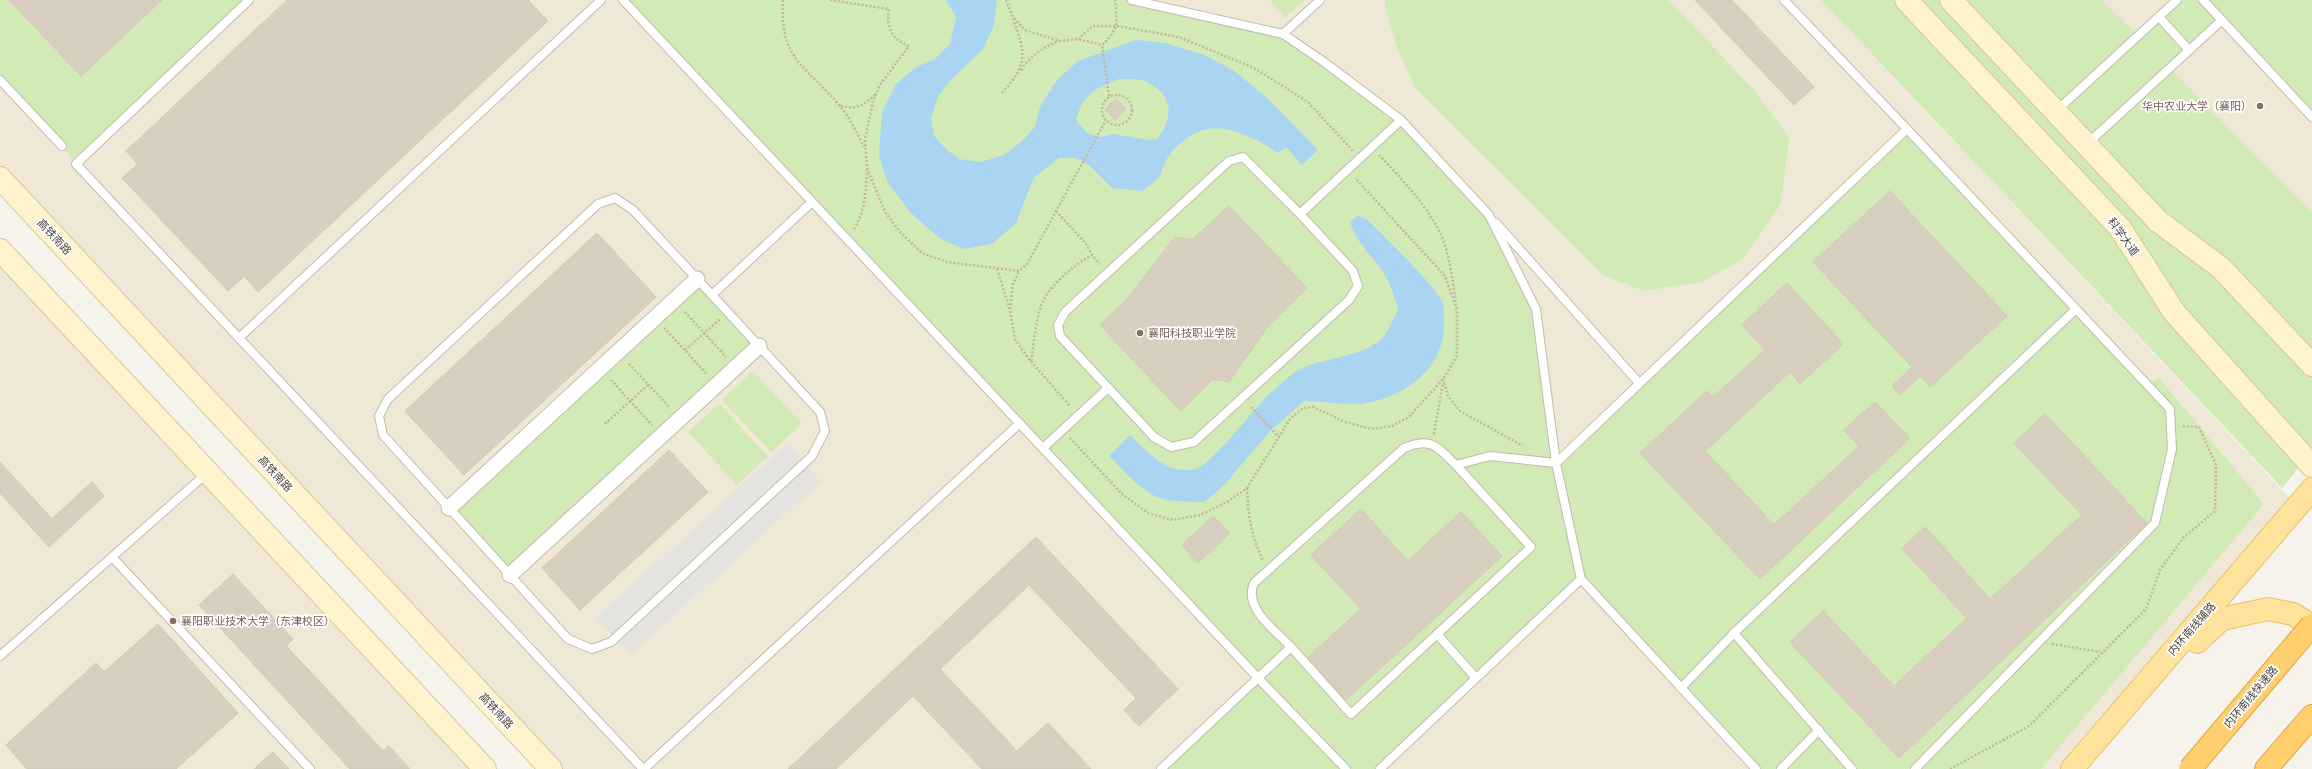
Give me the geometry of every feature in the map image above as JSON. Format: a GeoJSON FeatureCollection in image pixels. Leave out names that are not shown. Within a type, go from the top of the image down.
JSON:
{"type":"FeatureCollection","features":[{"type":"Feature","properties":{"kind":"highway","name":"内环南线快速路"},"geometry":{"type":"LineString","coordinates":[[2190,769],[2312,626]]}},
{"type":"Feature","properties":{"kind":"highway"},"geometry":{"type":"LineString","coordinates":[[2266,769],[2312,716]]}},
{"type":"Feature","properties":{"kind":"main road","name":"科学大道"},"geometry":{"type":"LineString","coordinates":[[1906,0],[2120,228],[2174,312],[2312,466]]}},
{"type":"Feature","properties":{"kind":"main road"},"geometry":{"type":"LineString","coordinates":[[1951,0],[2158,222],[2221,268],[2312,365]]}},
{"type":"Feature","properties":{"kind":"main road","name":"高铁南路"},"geometry":{"type":"LineString","coordinates":[[0,178],[551,769]]}},
{"type":"Feature","properties":{"kind":"main road"},"geometry":{"type":"LineString","coordinates":[[0,250],[485,769]]}},
{"type":"Feature","properties":{"kind":"main road","name":"内环南线辅路"},"geometry":{"type":"LineString","coordinates":[[2072,769],[2312,489]]}},
{"type":"Feature","properties":{"kind":"main road"},"geometry":{"type":"LineString","coordinates":[[2128,704],[2222,618],[2268,609],[2293,614],[2312,626]]}},
{"type":"Feature","properties":{"kind":"street"},"geometry":{"type":"LineString","coordinates":[[449,508],[697,279]]}},
{"type":"Feature","properties":{"kind":"street"},"geometry":{"type":"LineString","coordinates":[[510,575],[759,346]]}},
{"type":"Feature","properties":{"kind":"lane"},"geometry":{"type":"LineString","coordinates":[[249,0],[76,164],[644,769],[1020,423]]}},
{"type":"Feature","properties":{"kind":"lane"},"geometry":{"type":"LineString","coordinates":[[239,338],[601,0]]}},
{"type":"Feature","properties":{"kind":"lane"},"geometry":{"type":"LineString","coordinates":[[623,0],[1258,678],[1346,769]]}},
{"type":"Feature","properties":{"kind":"lane"},"geometry":{"type":"LineString","coordinates":[[1132,0],[1282,34],[1324,62],[1401,120],[1489,215],[1640,383]]}},
{"type":"Feature","properties":{"kind":"lane"},"geometry":{"type":"LineString","coordinates":[[1282,34],[1320,0]]}},
{"type":"Feature","properties":{"kind":"lane"},"geometry":{"type":"LineString","coordinates":[[1784,0],[2170,409],[2172,449],[2155,524],[1915,769]]}},
{"type":"Feature","properties":{"kind":"lane"},"geometry":{"type":"LineString","coordinates":[[2055,112],[2177,0]]}},
{"type":"Feature","properties":{"kind":"lane"},"geometry":{"type":"LineString","coordinates":[[2203,0],[2312,117]]}},
{"type":"Feature","properties":{"kind":"lane"},"geometry":{"type":"LineString","coordinates":[[2159,17],[2189,50]]}},
{"type":"Feature","properties":{"kind":"lane"},"geometry":{"type":"LineString","coordinates":[[2087,145],[2222,20]]}},
{"type":"Feature","properties":{"kind":"lane"},"geometry":{"type":"LineString","coordinates":[[0,80],[62,146]]}},
{"type":"Feature","properties":{"kind":"lane"},"geometry":{"type":"LineString","coordinates":[[1300,214],[1401,120]]}},
{"type":"Feature","properties":{"kind":"lane"},"geometry":{"type":"LineString","coordinates":[[1456,465],[1490,456],[1556,463],[1907,129]]}},
{"type":"Feature","properties":{"kind":"lane"},"geometry":{"type":"LineString","coordinates":[[1242,157],[1300,214],[1353,271],[1358,286],[1349,300],[1194,442],[1171,447],[1154,437],[1060,336],[1058,325],[1065,312],[1108,272],[1229,161],[1242,157]]}},
{"type":"Feature","properties":{"kind":"lane"},"geometry":{"type":"LineString","coordinates":[[615,198],[633,210],[697,279],[820,412],[824,431],[812,456],[611,642],[592,649],[568,639],[382,434],[379,416],[388,399],[598,204],[615,198]]}},
{"type":"Feature","properties":{"kind":"lane"},"geometry":{"type":"LineString","coordinates":[[712,295],[812,202]]}},
{"type":"Feature","properties":{"kind":"lane"},"geometry":{"type":"LineString","coordinates":[[1489,215],[1536,309],[1556,463],[1581,579],[1756,769]]}},
{"type":"Feature","properties":{"kind":"lane"},"geometry":{"type":"LineString","coordinates":[[1681,688],[1734,633],[2076,309]]}},
{"type":"Feature","properties":{"kind":"lane"},"geometry":{"type":"LineString","coordinates":[[1043,448],[1108,388]]}},
{"type":"Feature","properties":{"kind":"lane"},"geometry":{"type":"LineString","coordinates":[[1421,442],[1432,445],[1437,447],[1456,465],[1531,547],[1351,714],[1254,608],[1250,593],[1254,583],[1404,448],[1421,442]]}},
{"type":"Feature","properties":{"kind":"lane"},"geometry":{"type":"LineString","coordinates":[[0,656],[208,472]]}},
{"type":"Feature","properties":{"kind":"lane"},"geometry":{"type":"LineString","coordinates":[[112,557],[310,769]]}},
{"type":"Feature","properties":{"kind":"lane"},"geometry":{"type":"LineString","coordinates":[[1380,769],[1581,579]]}},
{"type":"Feature","properties":{"kind":"lane"},"geometry":{"type":"LineString","coordinates":[[1734,633],[1852,769]]}},
{"type":"Feature","properties":{"kind":"lane"},"geometry":{"type":"LineString","coordinates":[[1437,634],[1476,678]]}},
{"type":"Feature","properties":{"kind":"lane"},"geometry":{"type":"LineString","coordinates":[[1161,769],[1291,647]]}},
{"type":"Feature","properties":{"kind":"lane"},"geometry":{"type":"LineString","coordinates":[[1781,769],[1819,730]]}},
{"type":"Feature","properties":{"kind":"path"},"geometry":{"type":"LineString","coordinates":[[783,0],[782,20],[789,48],[805,72],[840,106],[866,149]]}},
{"type":"Feature","properties":{"kind":"path"},"geometry":{"type":"LineString","coordinates":[[830,0],[889,9],[888,19],[893,36],[909,46],[880,85],[876,95],[865,139],[867,168],[866,195],[860,220],[847,239]]}},
{"type":"Feature","properties":{"kind":"path"},"geometry":{"type":"LineString","coordinates":[[1006,0],[1021,40],[1023,63],[1016,77]]}},
{"type":"Feature","properties":{"kind":"path"},"geometry":{"type":"LineString","coordinates":[[1110,96],[1103,46],[1117,26],[1115,0]]}},
{"type":"Feature","properties":{"kind":"path"},"geometry":{"type":"LineString","coordinates":[[1012,17],[1025,30],[1060,40],[1078,39],[1103,46]]}},
{"type":"Feature","properties":{"kind":"path"},"geometry":{"type":"LineString","coordinates":[[1078,39],[1093,26],[1117,26],[1179,37],[1254,68],[1308,102],[1360,159]]}},
{"type":"Feature","properties":{"kind":"path"},"geometry":{"type":"LineString","coordinates":[[1002,93],[1028,60],[1046,46],[1060,40]]}},
{"type":"Feature","properties":{"kind":"path"},"geometry":{"type":"LineString","coordinates":[[1120,94],[1124,96],[1131,104],[1131,114],[1125,123],[1120,125],[1110,124],[1103,117],[1101,107],[1110,96],[1120,94]]}},
{"type":"Feature","properties":{"kind":"path"},"geometry":{"type":"LineString","coordinates":[[840,106],[850,109],[862,106],[876,95]]}},
{"type":"Feature","properties":{"kind":"path"},"geometry":{"type":"LineString","coordinates":[[1010,310],[1013,284],[1019,271],[1027,264],[1106,120]]}},
{"type":"Feature","properties":{"kind":"path"},"geometry":{"type":"LineString","coordinates":[[1062,430],[1122,494],[1148,513],[1173,520],[1200,516],[1227,502],[1247,488],[1290,419],[1303,408],[1313,407],[1345,422],[1371,429],[1392,426],[1409,417],[1443,379],[1457,356],[1457,309],[1450,267],[1436,225],[1406,184],[1373,147]]}},
{"type":"Feature","properties":{"kind":"path"},"geometry":{"type":"LineString","coordinates":[[867,168],[885,212],[900,232],[922,253],[947,262],[1019,271]]}},
{"type":"Feature","properties":{"kind":"path"},"geometry":{"type":"LineString","coordinates":[[1348,170],[1445,276],[1457,309]]}},
{"type":"Feature","properties":{"kind":"path"},"geometry":{"type":"LineString","coordinates":[[1056,211],[1086,244],[1092,255],[1108,272]]}},
{"type":"Feature","properties":{"kind":"path"},"geometry":{"type":"LineString","coordinates":[[1031,361],[1040,308],[1058,280],[1079,262],[1092,255]]}},
{"type":"Feature","properties":{"kind":"path"},"geometry":{"type":"LineString","coordinates":[[997,269],[1010,310],[1016,338],[1031,361],[1078,415]]}},
{"type":"Feature","properties":{"kind":"path"},"geometry":{"type":"LineString","coordinates":[[674,300],[735,368]]}},
{"type":"Feature","properties":{"kind":"path"},"geometry":{"type":"LineString","coordinates":[[685,350],[727,312]]}},
{"type":"Feature","properties":{"kind":"path"},"geometry":{"type":"LineString","coordinates":[[655,318],[717,385]]}},
{"type":"Feature","properties":{"kind":"path"},"geometry":{"type":"LineString","coordinates":[[618,352],[680,419]]}},
{"type":"Feature","properties":{"kind":"path"},"geometry":{"type":"LineString","coordinates":[[600,368],[662,436]]}},
{"type":"Feature","properties":{"kind":"path"},"geometry":{"type":"LineString","coordinates":[[1432,445],[1443,379]]}},
{"type":"Feature","properties":{"kind":"path"},"geometry":{"type":"LineString","coordinates":[[1443,379],[1448,396],[1460,411],[1525,447]]}},
{"type":"Feature","properties":{"kind":"path"},"geometry":{"type":"LineString","coordinates":[[605,424],[648,385]]}},
{"type":"Feature","properties":{"kind":"path"},"geometry":{"type":"LineString","coordinates":[[1252,409],[1278,437]]}},
{"type":"Feature","properties":{"kind":"path"},"geometry":{"type":"LineString","coordinates":[[1950,769],[2029,726],[2146,608],[2160,570],[2184,537],[2215,511],[2216,465],[2199,427],[2171,425]]}},
{"type":"Feature","properties":{"kind":"path"},"geometry":{"type":"LineString","coordinates":[[1247,488],[1248,515],[1257,548],[1268,570]]}},
{"type":"Feature","properties":{"kind":"path"},"geometry":{"type":"LineString","coordinates":[[2039,642],[2101,652]]}},
{"type":"Feature","properties":{"kind":"shaded area","name":"襄阳科技职业学院"},"geometry":{"type":"Polygon","coordinates":[[[0,0],[1821,0],[2297,506],[2072,769],[551,769],[0,178],[0,0]]]}},
{"type":"Feature","properties":{"kind":"shaded area","name":"华中农业大学（襄阳）"},"geometry":{"type":"Polygon","coordinates":[[[2102,0],[2312,0],[2312,213],[2102,0]]]}},
{"type":"Feature","properties":{"kind":"shaded area","name":"襄阳职业技术大学（东津校区）"},"geometry":{"type":"Polygon","coordinates":[[[0,250],[485,769],[0,769],[0,250]]]}},
{"type":"Feature","properties":{"kind":"shaded area"},"geometry":{"type":"Polygon","coordinates":[[[787,444],[821,482],[630,655],[596,618],[787,444]]]}},
{"type":"Feature","properties":{"kind":"green space"},"geometry":{"type":"Polygon","coordinates":[[[0,0],[249,0],[76,164],[62,145],[0,80],[0,0]]]}},
{"type":"Feature","properties":{"kind":"green space"},"geometry":{"type":"Polygon","coordinates":[[[623,0],[1132,0],[1283,34],[1401,120],[1489,215],[1536,309],[1556,462],[1907,129],[2148,385],[2159,378],[2264,504],[2041,769],[1787,769],[1785,765],[1781,769],[1756,769],[1581,579],[1380,769],[1161,769],[1258,678],[623,0]]]}},
{"type":"Feature","properties":{"kind":"green space"},"geometry":{"type":"Polygon","coordinates":[[[1270,0],[1305,0],[1285,17],[1270,0]]]}},
{"type":"Feature","properties":{"kind":"green space"},"geometry":{"type":"Polygon","coordinates":[[[1386,0],[1669,0],[1753,89],[1789,137],[1781,204],[1742,260],[1701,282],[1644,291],[1603,275],[1415,88],[1397,48],[1385,5],[1386,0]]]}},
{"type":"Feature","properties":{"kind":"green space"},"geometry":{"type":"Polygon","coordinates":[[[1821,0],[2102,0],[2138,36],[2177,0],[2312,0],[2312,117],[2222,20],[2170,68],[2312,213],[2312,451],[2282,488],[1821,0]]]}},
{"type":"Feature","properties":{"kind":"green space"},"geometry":{"type":"Polygon","coordinates":[[[697,279],[759,346],[510,575],[449,508],[697,279]]]}},
{"type":"Feature","properties":{"kind":"green space"},"geometry":{"type":"Polygon","coordinates":[[[753,371],[802,424],[771,452],[722,400],[753,371]]]}},
{"type":"Feature","properties":{"kind":"green space"},"geometry":{"type":"Polygon","coordinates":[[[719,404],[768,456],[737,485],[688,432],[719,404]]]}},
{"type":"Feature","properties":{"kind":"water"},"geometry":{"type":"Polygon","coordinates":[[[946,0],[997,0],[994,25],[983,49],[947,84],[938,97],[931,118],[934,136],[948,151],[959,159],[981,162],[1004,155],[1021,142],[1035,127],[1040,107],[1057,80],[1078,61],[1136,40],[1165,43],[1204,55],[1233,70],[1267,98],[1318,150],[1302,165],[1286,147],[1278,153],[1249,136],[1235,131],[1221,128],[1207,129],[1194,134],[1181,143],[1168,157],[1159,177],[1142,191],[1112,188],[1088,164],[1076,158],[1059,158],[1034,177],[1016,223],[992,244],[964,249],[939,238],[910,212],[888,183],[879,156],[882,112],[896,84],[916,67],[934,60],[950,44],[956,17],[946,0]],[[1119,79],[1096,90],[1086,98],[1076,120],[1087,133],[1101,137],[1113,134],[1148,140],[1157,139],[1163,131],[1166,123],[1168,115],[1167,100],[1156,88],[1147,82],[1119,79]]]}},
{"type":"Feature","properties":{"kind":"water"},"geometry":{"type":"Polygon","coordinates":[[[1358,215],[1368,220],[1409,261],[1431,285],[1443,304],[1443,337],[1438,352],[1430,366],[1420,378],[1406,388],[1392,396],[1376,401],[1353,404],[1304,401],[1271,430],[1225,484],[1205,502],[1164,499],[1153,495],[1141,487],[1109,456],[1130,435],[1151,455],[1167,466],[1185,470],[1196,469],[1211,458],[1269,394],[1290,376],[1322,361],[1358,352],[1382,339],[1390,327],[1398,310],[1389,283],[1380,268],[1359,241],[1350,222],[1358,215]]]}},
{"type":"Feature","properties":{"kind":"building"},"geometry":{"type":"Polygon","coordinates":[[[9,0],[162,0],[81,76],[9,0]]]}},
{"type":"Feature","properties":{"kind":"building"},"geometry":{"type":"Polygon","coordinates":[[[287,0],[528,0],[548,21],[258,292],[244,276],[228,291],[122,178],[138,164],[126,151],[287,0]]]}},
{"type":"Feature","properties":{"kind":"building"},"geometry":{"type":"Polygon","coordinates":[[[1695,0],[1732,0],[1814,87],[1794,105],[1695,0]]]}},
{"type":"Feature","properties":{"kind":"building"},"geometry":{"type":"Polygon","coordinates":[[[1116,99],[1126,109],[1115,120],[1105,110],[1116,99]]]}},
{"type":"Feature","properties":{"kind":"building"},"geometry":{"type":"Polygon","coordinates":[[[1890,191],[2007,316],[1930,387],[1920,376],[1900,395],[1892,386],[1912,367],[1813,262],[1890,191]]]}},
{"type":"Feature","properties":{"kind":"building"},"geometry":{"type":"Polygon","coordinates":[[[1229,206],[1307,288],[1268,326],[1229,382],[1213,379],[1181,411],[1100,325],[1127,299],[1175,237],[1192,240],[1229,206]]]}},
{"type":"Feature","properties":{"kind":"building"},"geometry":{"type":"Polygon","coordinates":[[[597,233],[656,297],[464,475],[405,411],[597,233]]]}},
{"type":"Feature","properties":{"kind":"building"},"geometry":{"type":"Polygon","coordinates":[[[1787,283],[1843,344],[1800,384],[1790,372],[1705,451],[1774,525],[1859,446],[1844,430],[1875,402],[1910,438],[1760,579],[1640,453],[1707,391],[1713,397],[1765,350],[1742,325],[1787,283]]]}},
{"type":"Feature","properties":{"kind":"building"},"geometry":{"type":"Polygon","coordinates":[[[2045,414],[2147,523],[1899,758],[1790,642],[1823,611],[1894,686],[1967,618],[1902,549],[1925,527],[1990,599],[2082,515],[2014,443],[2045,414]]]}},
{"type":"Feature","properties":{"kind":"building"},"geometry":{"type":"Polygon","coordinates":[[[669,450],[708,492],[580,610],[542,568],[669,450]]]}},
{"type":"Feature","properties":{"kind":"building"},"geometry":{"type":"Polygon","coordinates":[[[0,462],[52,519],[92,482],[104,496],[49,547],[0,493],[0,462]]]}},
{"type":"Feature","properties":{"kind":"building"},"geometry":{"type":"Polygon","coordinates":[[[1361,509],[1408,561],[1461,512],[1502,556],[1346,700],[1308,657],[1361,609],[1311,555],[1361,509]]]}},
{"type":"Feature","properties":{"kind":"building"},"geometry":{"type":"Polygon","coordinates":[[[1213,516],[1230,533],[1198,563],[1182,545],[1213,516]]]}},
{"type":"Feature","properties":{"kind":"building"},"geometry":{"type":"Polygon","coordinates":[[[1036,537],[1178,689],[1139,726],[1124,710],[1136,698],[1029,585],[940,669],[1017,751],[1048,723],[1091,769],[982,769],[913,696],[836,769],[788,769],[1036,537]]]}},
{"type":"Feature","properties":{"kind":"building"},"geometry":{"type":"Polygon","coordinates":[[[233,574],[293,639],[286,646],[383,751],[389,746],[410,769],[350,769],[199,605],[233,574]]]}},
{"type":"Feature","properties":{"kind":"building"},"geometry":{"type":"Polygon","coordinates":[[[158,624],[238,713],[176,769],[27,769],[6,745],[96,663],[104,672],[158,624]]]}},
{"type":"Feature","properties":{"kind":"building"},"geometry":{"type":"Polygon","coordinates":[[[273,752],[289,769],[254,769],[273,752]]]}},
{"type":"Feature","properties":{"kind":"place","name":"华中农业大学（襄阳）"},"geometry":{"type":"Point","coordinates":[2260,106]}},
{"type":"Feature","properties":{"kind":"place","name":"襄阳科技职业学院"},"geometry":{"type":"Point","coordinates":[1140,333]}},
{"type":"Feature","properties":{"kind":"place","name":"襄阳职业技术大学（东津校区）"},"geometry":{"type":"Point","coordinates":[173,621]}}]}
